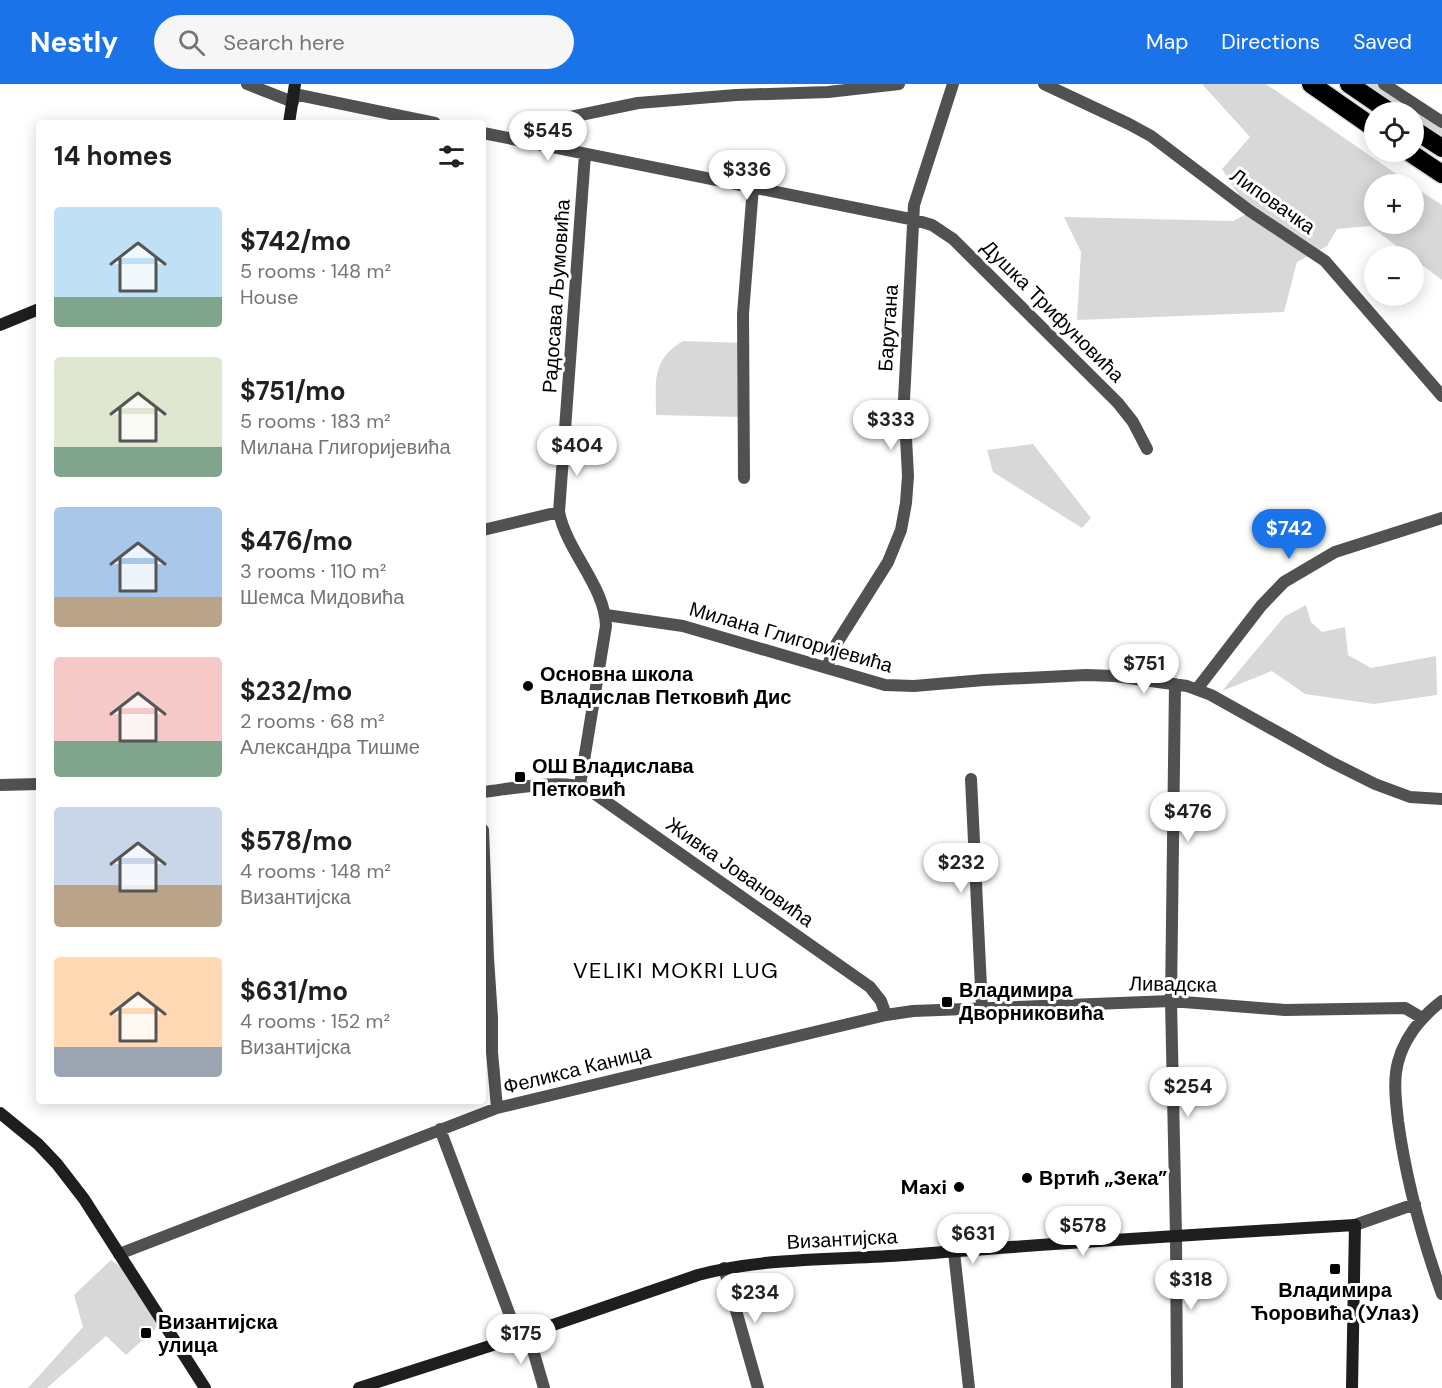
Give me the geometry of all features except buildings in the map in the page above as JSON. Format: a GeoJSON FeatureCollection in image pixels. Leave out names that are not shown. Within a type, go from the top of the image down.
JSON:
{"type":"FeatureCollection","features":[{"type":"Feature","properties":{"kind":"highway"},"geometry":{"type":"LineString","coordinates":[[1311,84],[1364,121]]}},
{"type":"Feature","properties":{"kind":"highway"},"geometry":{"type":"LineString","coordinates":[[1349,84],[1375,102]]}},
{"type":"Feature","properties":{"kind":"highway"},"geometry":{"type":"LineString","coordinates":[[1424,136],[1442,148]]}},
{"type":"Feature","properties":{"kind":"highway"},"geometry":{"type":"LineString","coordinates":[[1424,162],[1442,174]]}},
{"type":"Feature","properties":{"kind":"street"},"geometry":{"type":"LineString","coordinates":[[247,84],[421,120]]}},
{"type":"Feature","properties":{"kind":"street"},"geometry":{"type":"LineString","coordinates":[[486,134],[517,140],[538,127],[556,120],[638,103],[736,95],[828,92],[898,84]]}},
{"type":"Feature","properties":{"kind":"street","name":"Барутана"},"geometry":{"type":"LineString","coordinates":[[827,668],[835,646],[888,562],[898,540],[906,503],[908,476],[904,400],[914,205],[953,84]]}},
{"type":"Feature","properties":{"kind":"street","name":"Липовачка"},"geometry":{"type":"LineString","coordinates":[[1044,84],[1151,136],[1250,211],[1324,261],[1442,396]]}},
{"type":"Feature","properties":{"kind":"street"},"geometry":{"type":"LineString","coordinates":[[1384,84],[1442,122]]}},
{"type":"Feature","properties":{"kind":"street"},"geometry":{"type":"LineString","coordinates":[[290,120],[294,93]]}},
{"type":"Feature","properties":{"kind":"street","name":"Душка Трифуновића"},"geometry":{"type":"LineString","coordinates":[[517,140],[932,225],[952,239],[1093,377],[1128,416],[1147,449]]}},
{"type":"Feature","properties":{"kind":"street","name":"Радосава Љумовића"},"geometry":{"type":"LineString","coordinates":[[580,785],[606,636],[604,609],[564,529],[560,512],[585,154]]}},
{"type":"Feature","properties":{"kind":"street"},"geometry":{"type":"LineString","coordinates":[[744,478],[743,314],[753,187]]}},
{"type":"Feature","properties":{"kind":"street"},"geometry":{"type":"LineString","coordinates":[[0,325],[36,310]]}},
{"type":"Feature","properties":{"kind":"street"},"geometry":{"type":"LineString","coordinates":[[486,529],[560,512]]}},
{"type":"Feature","properties":{"kind":"street"},"geometry":{"type":"LineString","coordinates":[[1197,688],[1261,606],[1284,582],[1335,552],[1442,518]]}},
{"type":"Feature","properties":{"kind":"street","name":"Милана Глигоријевића"},"geometry":{"type":"LineString","coordinates":[[606,615],[683,626],[885,686],[1073,675],[1115,676],[1197,688],[1375,784],[1410,797],[1442,799]]}},
{"type":"Feature","properties":{"kind":"street"},"geometry":{"type":"LineString","coordinates":[[1175,684],[1171,1001],[1177,1388]]}},
{"type":"Feature","properties":{"kind":"street"},"geometry":{"type":"LineString","coordinates":[[971,779],[982,1008]]}},
{"type":"Feature","properties":{"kind":"street"},"geometry":{"type":"LineString","coordinates":[[0,785],[36,784]]}},
{"type":"Feature","properties":{"kind":"street"},"geometry":{"type":"LineString","coordinates":[[486,792],[559,784],[580,785]]}},
{"type":"Feature","properties":{"kind":"street","name":"Живка Јовановића"},"geometry":{"type":"LineString","coordinates":[[580,785],[608,802],[870,987],[881,1001],[886,1015]]}},
{"type":"Feature","properties":{"kind":"street"},"geometry":{"type":"LineString","coordinates":[[486,907],[492,1063],[497,1108]]}},
{"type":"Feature","properties":{"kind":"street"},"geometry":{"type":"LineString","coordinates":[[1442,1000],[1422,1018],[1407,1039],[1397,1063],[1395,1076],[1395,1098],[1404,1162],[1442,1294]]}},
{"type":"Feature","properties":{"kind":"street","name":"Ливадска"},"geometry":{"type":"LineString","coordinates":[[886,1015],[913,1011],[1171,1001],[1285,1010],[1405,1008],[1422,1018]]}},
{"type":"Feature","properties":{"kind":"street","name":"Феликса Каница"},"geometry":{"type":"LineString","coordinates":[[118,1254],[497,1108],[886,1015]]}},
{"type":"Feature","properties":{"kind":"street"},"geometry":{"type":"LineString","coordinates":[[0,1113],[38,1144],[84,1199],[205,1388]]}},
{"type":"Feature","properties":{"kind":"street"},"geometry":{"type":"LineString","coordinates":[[440,1129],[544,1388]]}},
{"type":"Feature","properties":{"kind":"street","name":"Византијска"},"geometry":{"type":"LineString","coordinates":[[359,1388],[724,1268],[761,1263],[1355,1225],[1415,1204]]}},
{"type":"Feature","properties":{"kind":"street"},"geometry":{"type":"LineString","coordinates":[[1352,1388],[1355,1225]]}},
{"type":"Feature","properties":{"kind":"street"},"geometry":{"type":"LineString","coordinates":[[954,1252],[969,1388]]}},
{"type":"Feature","properties":{"kind":"street"},"geometry":{"type":"LineString","coordinates":[[724,1268],[758,1388]]}},
{"type":"Feature","properties":{"kind":"shaded area"},"geometry":{"type":"Polygon","coordinates":[[[1202,84],[1266,84],[1364,152],[1364,162],[1379,162],[1396,174],[1364,174],[1364,227],[1337,229],[1327,246],[1297,262],[1284,312],[1077,320],[1081,252],[1064,217],[1233,221],[1250,212],[1222,169],[1250,137],[1202,84]]]}},
{"type":"Feature","properties":{"kind":"shaded area"},"geometry":{"type":"Polygon","coordinates":[[[1365,84],[1384,84],[1411,102],[1391,102],[1365,84]]]}},
{"type":"Feature","properties":{"kind":"shaded area"},"geometry":{"type":"Polygon","coordinates":[[[1424,110],[1442,122],[1442,137],[1424,125],[1424,110]]]}},
{"type":"Feature","properties":{"kind":"shaded area"},"geometry":{"type":"Polygon","coordinates":[[[1424,193],[1442,205],[1442,280],[1424,266],[1424,246],[1397,246],[1381,234],[1424,234],[1424,193]]]}},
{"type":"Feature","properties":{"kind":"shaded area"},"geometry":{"type":"Polygon","coordinates":[[[683,341],[745,343],[742,417],[656,415],[656,382],[660,364],[673,348],[683,341]]]}},
{"type":"Feature","properties":{"kind":"shaded area"},"geometry":{"type":"Polygon","coordinates":[[[1033,444],[1091,518],[1082,528],[993,472],[987,450],[1033,444]]]}},
{"type":"Feature","properties":{"kind":"shaded area"},"geometry":{"type":"Polygon","coordinates":[[[1306,605],[1311,622],[1322,632],[1345,627],[1348,655],[1371,668],[1436,656],[1437,695],[1374,704],[1305,694],[1272,671],[1222,691],[1284,617],[1306,605]]]}},
{"type":"Feature","properties":{"kind":"shaded area"},"geometry":{"type":"Polygon","coordinates":[[[111,1260],[132,1274],[163,1322],[126,1355],[106,1336],[47,1388],[28,1388],[83,1327],[74,1295],[111,1260]]]}},
{"type":"Feature","properties":{"kind":"place","name":"Основна школа Владислав Петковић Дис"},"geometry":{"type":"Point","coordinates":[528,686]}},
{"type":"Feature","properties":{"kind":"place","name":"ОШ Владислава Петковић"},"geometry":{"type":"Point","coordinates":[520,777]}},
{"type":"Feature","properties":{"kind":"place","name":"Владимира Дворниковића"},"geometry":{"type":"Point","coordinates":[947,1002]}},
{"type":"Feature","properties":{"kind":"place","name":"Вртић „Зека”"},"geometry":{"type":"Point","coordinates":[1027,1178]}},
{"type":"Feature","properties":{"kind":"place","name":"Maxi"},"geometry":{"type":"Point","coordinates":[959,1187]}},
{"type":"Feature","properties":{"kind":"place","name":"Владимира Ћоровића (Улаз)"},"geometry":{"type":"Point","coordinates":[1335,1269]}},
{"type":"Feature","properties":{"kind":"place","name":"Византијска улица"},"geometry":{"type":"Point","coordinates":[146,1333]}},
{"type":"Feature","properties":{"kind":"district","name":"VELIKI MOKRI LUG"},"geometry":{"type":"Point","coordinates":[676,970]}}]}
